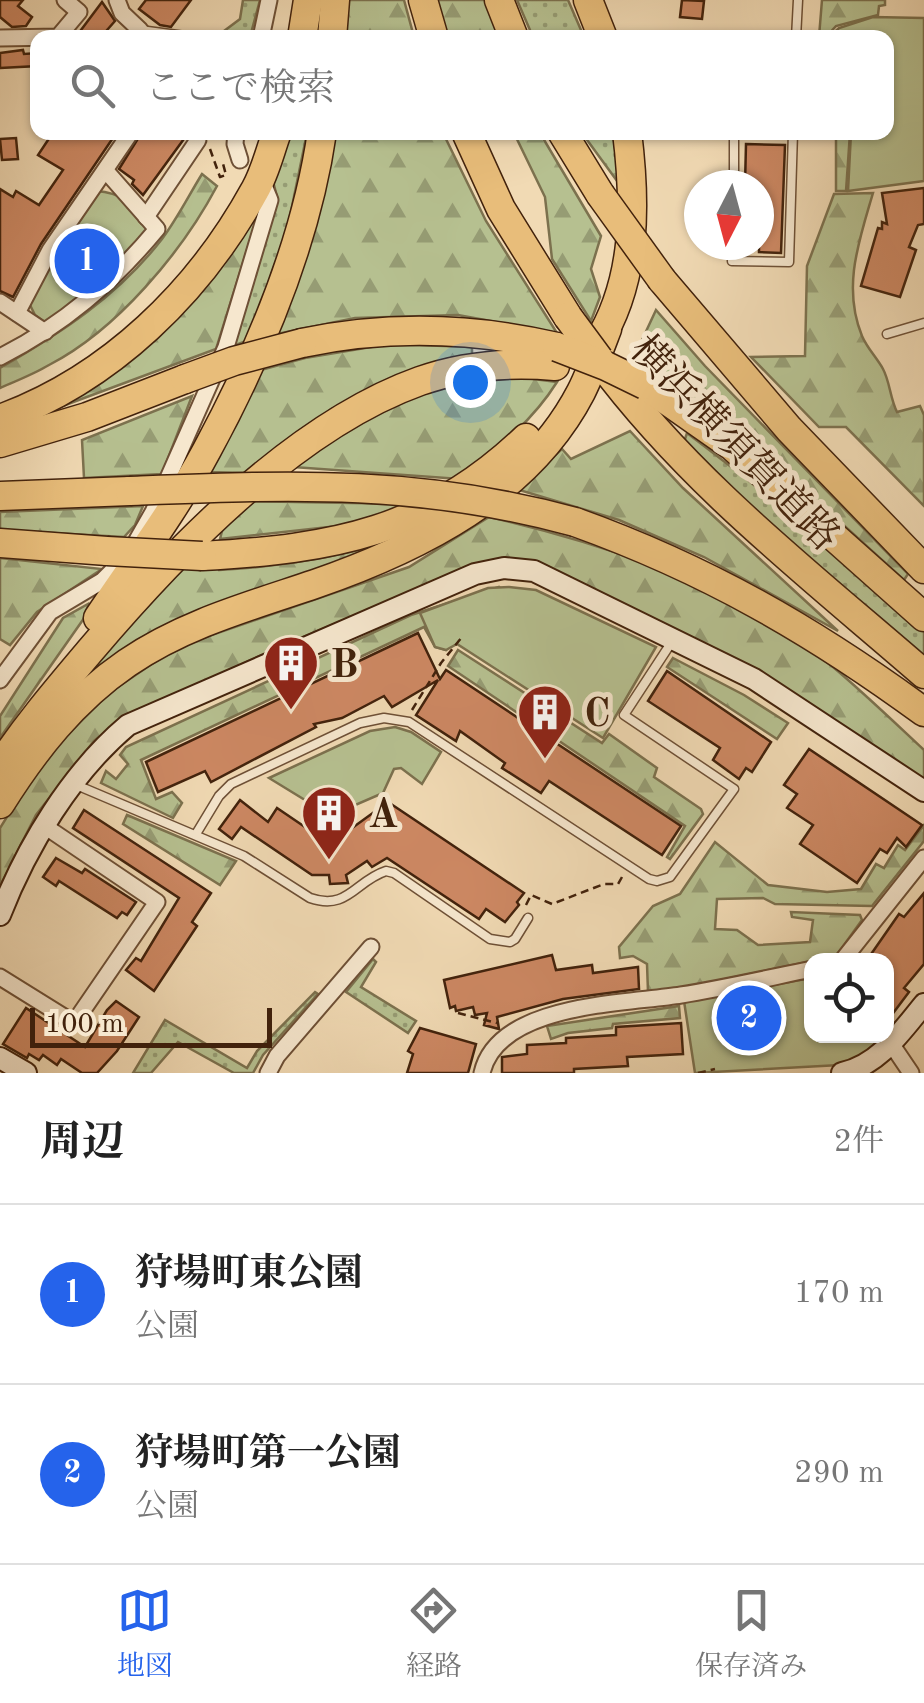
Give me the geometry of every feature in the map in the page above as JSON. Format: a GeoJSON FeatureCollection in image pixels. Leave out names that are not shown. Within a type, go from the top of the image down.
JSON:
{"type":"FeatureCollection","features":[{"type":"Feature","properties":{"kind":"highway"},"geometry":{"type":"LineString","coordinates":[[303,30],[308,0]]}},
{"type":"Feature","properties":{"kind":"highway"},"geometry":{"type":"LineString","coordinates":[[333,30],[335,0]]}},
{"type":"Feature","properties":{"kind":"highway"},"geometry":{"type":"LineString","coordinates":[[423,0],[432,30]]}},
{"type":"Feature","properties":{"kind":"highway"},"geometry":{"type":"LineString","coordinates":[[500,0],[511,30]]}},
{"type":"Feature","properties":{"kind":"highway"},"geometry":{"type":"LineString","coordinates":[[588,0],[600,30]]}},
{"type":"Feature","properties":{"kind":"highway"},"geometry":{"type":"LineString","coordinates":[[0,418],[60,392],[120,354],[172,305],[219,247],[256,188],[274,140]]}},
{"type":"Feature","properties":{"kind":"highway"},"geometry":{"type":"LineString","coordinates":[[0,766],[172,508],[242,382],[303,221],[320,140]]}},
{"type":"Feature","properties":{"kind":"highway","name":"横浜横須賀道路"},"geometry":{"type":"LineString","coordinates":[[470,140],[501,209],[568,317],[655,428],[780,550],[924,674]]}},
{"type":"Feature","properties":{"kind":"highway","name":"横浜横須賀道路"},"geometry":{"type":"LineString","coordinates":[[567,140],[662,280],[788,428],[924,569]]}},
{"type":"Feature","properties":{"kind":"highway"},"geometry":{"type":"LineString","coordinates":[[0,804],[51,732],[82,699],[126,664],[206,621],[380,561],[481,504],[525,465],[580,394],[626,270],[633,200],[628,140]]}},
{"type":"Feature","properties":{"kind":"highway"},"geometry":{"type":"LineString","coordinates":[[0,442],[87,417],[234,361],[302,343],[358,333],[423,329],[494,336],[644,389],[682,410],[777,484],[924,617]]}},
{"type":"Feature","properties":{"kind":"highway"},"geometry":{"type":"LineString","coordinates":[[0,544],[202,556],[324,544],[382,529],[439,505],[480,478],[530,434],[571,385],[607,329]]}},
{"type":"Feature","properties":{"kind":"highway"},"geometry":{"type":"LineString","coordinates":[[26,728],[143,589],[263,478],[337,422],[392,393],[455,370],[556,357]]}},
{"type":"Feature","properties":{"kind":"highway"},"geometry":{"type":"LineString","coordinates":[[0,496],[262,485],[364,486],[470,497],[574,522],[646,548],[768,608],[924,712]]}},
{"type":"Feature","properties":{"kind":"street"},"geometry":{"type":"LineString","coordinates":[[64,30],[80,12],[65,0]]}},
{"type":"Feature","properties":{"kind":"street"},"geometry":{"type":"LineString","coordinates":[[117,0],[137,30]]}},
{"type":"Feature","properties":{"kind":"street"},"geometry":{"type":"LineString","coordinates":[[263,30],[269,0]]}},
{"type":"Feature","properties":{"kind":"street"},"geometry":{"type":"LineString","coordinates":[[0,38],[30,37]]}},
{"type":"Feature","properties":{"kind":"street"},"geometry":{"type":"LineString","coordinates":[[17,314],[50,250],[126,140]]}},
{"type":"Feature","properties":{"kind":"street"},"geometry":{"type":"LineString","coordinates":[[235,140],[240,160]]}},
{"type":"Feature","properties":{"kind":"street"},"geometry":{"type":"LineString","coordinates":[[146,217],[204,145]]}},
{"type":"Feature","properties":{"kind":"street"},"geometry":{"type":"LineString","coordinates":[[0,357],[45,332],[121,272],[157,229],[106,171]]}},
{"type":"Feature","properties":{"kind":"street"},"geometry":{"type":"LineString","coordinates":[[0,680],[50,612],[116,570],[152,512],[226,347],[270,200],[263,183]]}},
{"type":"Feature","properties":{"kind":"street"},"geometry":{"type":"LineString","coordinates":[[0,302],[45,332]]}},
{"type":"Feature","properties":{"kind":"street"},"geometry":{"type":"LineString","coordinates":[[0,915],[46,827],[74,784],[107,743],[128,725],[474,574],[504,568],[534,571],[754,679],[924,791]]}},
{"type":"Feature","properties":{"kind":"street"},"geometry":{"type":"LineString","coordinates":[[0,977],[74,1023],[157,902],[46,827]]}},
{"type":"Feature","properties":{"kind":"street"},"geometry":{"type":"LineString","coordinates":[[848,953],[924,858]]}},
{"type":"Feature","properties":{"kind":"street"},"geometry":{"type":"LineString","coordinates":[[268,1073],[278,1056],[371,947]]}},
{"type":"Feature","properties":{"kind":"street"},"geometry":{"type":"LineString","coordinates":[[482,1073],[497,1044],[543,1018],[570,1010],[804,971]]}},
{"type":"Feature","properties":{"kind":"street"},"geometry":{"type":"LineString","coordinates":[[894,1035],[924,1004]]}},
{"type":"Feature","properties":{"kind":"street"},"geometry":{"type":"LineString","coordinates":[[842,1073],[858,1069],[886,1043]]}},
{"type":"Feature","properties":{"kind":"street"},"geometry":{"type":"LineString","coordinates":[[891,1043],[911,1073]]}},
{"type":"Feature","properties":{"kind":"street"},"geometry":{"type":"LineString","coordinates":[[0,1058],[26,1073]]}},
{"type":"Feature","properties":{"kind":"lane"},"geometry":{"type":"LineString","coordinates":[[790,0],[798,0],[796,30]]}},
{"type":"Feature","properties":{"kind":"lane"},"geometry":{"type":"LineString","coordinates":[[734,140],[734,170]]}},
{"type":"Feature","properties":{"kind":"lane"},"geometry":{"type":"LineString","coordinates":[[732,260],[790,262],[793,140]]}},
{"type":"Feature","properties":{"kind":"lane"},"geometry":{"type":"LineString","coordinates":[[887,334],[924,323]]}},
{"type":"Feature","properties":{"kind":"lane"},"geometry":{"type":"LineString","coordinates":[[196,834],[219,796],[232,784],[360,723],[384,718],[403,720],[653,880],[670,877],[734,789],[624,714],[673,640]]}},
{"type":"Feature","properties":{"kind":"lane"},"geometry":{"type":"LineString","coordinates":[[74,784],[244,856],[322,902],[342,900],[386,871],[490,939],[500,942],[515,938],[528,918]]}},
{"type":"Feature","properties":{"kind":"path"},"geometry":{"type":"LineString","coordinates":[[204,145],[220,176],[226,175]]}},
{"type":"Feature","properties":{"kind":"path"},"geometry":{"type":"LineString","coordinates":[[403,720],[462,637]]}},
{"type":"Feature","properties":{"kind":"path"},"geometry":{"type":"LineString","coordinates":[[528,918],[522,912],[531,895],[552,904],[604,884],[618,884],[629,866]]}},
{"type":"Feature","properties":{"kind":"path"},"geometry":{"type":"LineString","coordinates":[[458,1013],[500,1024]]}},
{"type":"Feature","properties":{"kind":"path"},"geometry":{"type":"LineString","coordinates":[[698,1073],[715,1069]]}},
{"type":"Feature","properties":{"kind":"green space"},"geometry":{"type":"Polygon","coordinates":[[[243,0],[260,0],[252,30],[225,30],[240,19],[243,0]]]}},
{"type":"Feature","properties":{"kind":"green space"},"geometry":{"type":"Polygon","coordinates":[[[342,0],[404,0],[412,30],[340,30],[342,0]]]}},
{"type":"Feature","properties":{"kind":"green space"},"geometry":{"type":"Polygon","coordinates":[[[435,0],[487,0],[499,30],[444,30],[435,0]]]}},
{"type":"Feature","properties":{"kind":"green space"},"geometry":{"type":"Polygon","coordinates":[[[517,0],[568,0],[581,30],[530,30],[517,0]]]}},
{"type":"Feature","properties":{"kind":"green space"},"geometry":{"type":"Polygon","coordinates":[[[822,0],[885,0],[878,15],[832,30],[820,30],[822,0]]]}},
{"type":"Feature","properties":{"kind":"green space"},"geometry":{"type":"Polygon","coordinates":[[[873,17],[924,18],[924,181],[848,191],[851,140],[894,140],[894,30],[839,28],[873,17]]]}},
{"type":"Feature","properties":{"kind":"green space"},"geometry":{"type":"Polygon","coordinates":[[[283,140],[306,140],[288,226],[249,340],[233,346],[277,197],[271,173],[283,140]]]}},
{"type":"Feature","properties":{"kind":"green space"},"geometry":{"type":"Polygon","coordinates":[[[329,140],[446,140],[486,221],[557,333],[458,315],[355,318],[272,335],[329,140]]]}},
{"type":"Feature","properties":{"kind":"green space"},"geometry":{"type":"Polygon","coordinates":[[[517,140],[544,140],[601,236],[591,269],[600,297],[591,321],[552,259],[545,197],[517,140]]]}},
{"type":"Feature","properties":{"kind":"green space"},"geometry":{"type":"Polygon","coordinates":[[[587,140],[614,140],[620,185],[587,140]]]}},
{"type":"Feature","properties":{"kind":"green space"},"geometry":{"type":"Polygon","coordinates":[[[836,140],[850,140],[846,191],[836,191],[836,140]]]}},
{"type":"Feature","properties":{"kind":"green space"},"geometry":{"type":"Polygon","coordinates":[[[202,174],[217,186],[186,237],[145,287],[99,332],[74,350],[0,388],[0,368],[87,312],[145,259],[202,174]]]}},
{"type":"Feature","properties":{"kind":"green space"},"geometry":{"type":"Polygon","coordinates":[[[96,191],[122,198],[150,230],[117,269],[46,323],[35,315],[28,301],[96,191]]]}},
{"type":"Feature","properties":{"kind":"green space"},"geometry":{"type":"Polygon","coordinates":[[[873,193],[855,264],[853,300],[864,340],[881,365],[897,412],[920,406],[924,415],[924,506],[846,427],[819,427],[751,357],[805,356],[807,266],[834,194],[873,193]]]}},
{"type":"Feature","properties":{"kind":"green space"},"geometry":{"type":"Polygon","coordinates":[[[261,205],[216,349],[33,417],[261,205]]]}},
{"type":"Feature","properties":{"kind":"green space"},"geometry":{"type":"Polygon","coordinates":[[[656,310],[705,366],[908,574],[904,580],[772,460],[635,355],[656,310]]]}},
{"type":"Feature","properties":{"kind":"green space"},"geometry":{"type":"Polygon","coordinates":[[[389,344],[472,347],[472,357],[400,376],[331,409],[258,473],[205,472],[257,371],[305,358],[389,344]]]}},
{"type":"Feature","properties":{"kind":"green space"},"geometry":{"type":"Polygon","coordinates":[[[510,376],[557,382],[525,423],[460,479],[293,467],[356,421],[437,388],[510,376]]]}},
{"type":"Feature","properties":{"kind":"green space"},"geometry":{"type":"Polygon","coordinates":[[[192,396],[162,474],[84,478],[82,440],[192,396]]]}},
{"type":"Feature","properties":{"kind":"green space"},"geometry":{"type":"Polygon","coordinates":[[[630,431],[683,488],[838,631],[704,557],[619,520],[516,489],[562,449],[571,459],[630,431]]]}},
{"type":"Feature","properties":{"kind":"green space"},"geometry":{"type":"Polygon","coordinates":[[[687,433],[808,529],[924,631],[924,658],[767,522],[684,442],[687,433]]]}},
{"type":"Feature","properties":{"kind":"green space"},"geometry":{"type":"Polygon","coordinates":[[[242,501],[407,504],[365,523],[220,539],[225,519],[242,501]]]}},
{"type":"Feature","properties":{"kind":"green space"},"geometry":{"type":"Polygon","coordinates":[[[143,506],[135,525],[124,537],[0,530],[0,512],[143,506]]]}},
{"type":"Feature","properties":{"kind":"green space"},"geometry":{"type":"Polygon","coordinates":[[[489,517],[579,541],[670,572],[796,639],[868,697],[924,750],[924,784],[544,565],[472,566],[124,718],[94,741],[36,815],[0,886],[0,828],[61,741],[109,693],[177,647],[409,567],[489,517]]]}},
{"type":"Feature","properties":{"kind":"green space"},"geometry":{"type":"Polygon","coordinates":[[[400,539],[221,605],[34,738],[172,568],[219,570],[287,564],[400,539]]]}},
{"type":"Feature","properties":{"kind":"green space"},"geometry":{"type":"Polygon","coordinates":[[[0,558],[102,569],[37,612],[10,645],[0,639],[0,558]]]}},
{"type":"Feature","properties":{"kind":"green space"},"geometry":{"type":"Polygon","coordinates":[[[499,587],[506,594],[446,650],[435,647],[424,627],[141,760],[156,799],[172,792],[182,803],[173,818],[101,783],[106,771],[116,779],[128,764],[120,755],[126,747],[411,615],[499,587]]]}},
{"type":"Feature","properties":{"kind":"green space"},"geometry":{"type":"Polygon","coordinates":[[[488,588],[536,590],[656,647],[603,738],[457,644],[446,650],[435,647],[420,613],[488,588]]]}},
{"type":"Feature","properties":{"kind":"green space"},"geometry":{"type":"Polygon","coordinates":[[[88,604],[87,614],[0,738],[0,716],[63,618],[88,604]]]}},
{"type":"Feature","properties":{"kind":"green space"},"geometry":{"type":"Polygon","coordinates":[[[458,650],[602,743],[609,734],[657,768],[654,777],[701,809],[703,814],[670,859],[667,857],[685,826],[448,666],[458,650]]]}},
{"type":"Feature","properties":{"kind":"green space"},"geometry":{"type":"Polygon","coordinates":[[[673,658],[788,723],[777,739],[667,667],[673,658]]]}},
{"type":"Feature","properties":{"kind":"green space"},"geometry":{"type":"Polygon","coordinates":[[[395,727],[411,732],[441,752],[422,784],[401,768],[394,769],[383,793],[337,813],[323,811],[269,778],[370,731],[395,727]]]}},
{"type":"Feature","properties":{"kind":"green space"},"geometry":{"type":"Polygon","coordinates":[[[127,815],[236,861],[220,885],[123,824],[127,815]]]}},
{"type":"Feature","properties":{"kind":"green space"},"geometry":{"type":"Polygon","coordinates":[[[924,825],[924,841],[872,906],[775,904],[763,898],[717,899],[715,929],[737,930],[758,945],[810,942],[813,920],[792,917],[791,912],[860,915],[862,920],[838,953],[804,953],[804,963],[648,992],[647,964],[633,956],[620,958],[619,947],[653,906],[680,894],[715,842],[768,885],[827,892],[861,889],[876,864],[884,868],[898,845],[905,850],[924,825]]]}},
{"type":"Feature","properties":{"kind":"green space"},"geometry":{"type":"Polygon","coordinates":[[[373,959],[376,962],[361,987],[416,1021],[408,1033],[346,992],[373,959]]]}},
{"type":"Feature","properties":{"kind":"green space"},"geometry":{"type":"Polygon","coordinates":[[[804,979],[804,1043],[878,1045],[860,1059],[840,1065],[695,1073],[684,1001],[804,979]]]}},
{"type":"Feature","properties":{"kind":"green space"},"geometry":{"type":"Polygon","coordinates":[[[315,992],[318,994],[263,1055],[253,1073],[234,1073],[178,1042],[151,1073],[133,1073],[165,1020],[247,1068],[257,1051],[315,992]]]}},
{"type":"Feature","properties":{"kind":"green space"},"geometry":{"type":"Polygon","coordinates":[[[679,1006],[680,1018],[613,1024],[612,1028],[551,1039],[547,1026],[679,1006]]]}},
{"type":"Feature","properties":{"kind":"building"},"geometry":{"type":"Polygon","coordinates":[[[0,0],[23,0],[18,6],[32,17],[26,26],[12,27],[0,17],[0,0]]]}},
{"type":"Feature","properties":{"kind":"building"},"geometry":{"type":"Polygon","coordinates":[[[146,0],[191,0],[171,27],[160,25],[139,9],[146,0]]]}},
{"type":"Feature","properties":{"kind":"building"},"geometry":{"type":"Polygon","coordinates":[[[682,0],[704,1],[702,19],[680,17],[682,0]]]}},
{"type":"Feature","properties":{"kind":"building"},"geometry":{"type":"Polygon","coordinates":[[[102,2],[115,21],[107,30],[81,30],[102,2]]]}},
{"type":"Feature","properties":{"kind":"building"},"geometry":{"type":"Polygon","coordinates":[[[23,50],[24,54],[30,54],[30,66],[0,68],[0,53],[23,50]]]}},
{"type":"Feature","properties":{"kind":"building"},"geometry":{"type":"Polygon","coordinates":[[[16,138],[18,159],[2,160],[0,139],[16,138]]]}},
{"type":"Feature","properties":{"kind":"building"},"geometry":{"type":"Polygon","coordinates":[[[48,140],[112,140],[41,244],[13,297],[0,291],[0,189],[13,197],[16,191],[39,205],[63,170],[38,155],[48,140]]]}},
{"type":"Feature","properties":{"kind":"building"},"geometry":{"type":"Polygon","coordinates":[[[137,140],[183,140],[143,195],[132,184],[134,180],[119,169],[137,140]]]}},
{"type":"Feature","properties":{"kind":"building"},"geometry":{"type":"Polygon","coordinates":[[[746,144],[785,145],[781,253],[774,253],[774,170],[745,170],[746,144]]]}},
{"type":"Feature","properties":{"kind":"building"},"geometry":{"type":"Polygon","coordinates":[[[924,188],[924,224],[918,225],[909,247],[916,250],[900,297],[861,286],[878,228],[882,229],[882,222],[887,224],[882,193],[924,188]]]}},
{"type":"Feature","properties":{"kind":"building"},"geometry":{"type":"Polygon","coordinates":[[[418,633],[440,679],[446,670],[681,826],[662,855],[549,781],[541,793],[502,768],[505,763],[460,731],[456,741],[416,715],[438,680],[392,707],[384,696],[342,718],[314,724],[316,727],[211,782],[205,771],[158,792],[146,762],[418,633]]]}},
{"type":"Feature","properties":{"kind":"building"},"geometry":{"type":"Polygon","coordinates":[[[667,671],[771,742],[752,772],[746,768],[739,779],[713,760],[720,748],[648,701],[667,671]]]}},
{"type":"Feature","properties":{"kind":"building"},"geometry":{"type":"Polygon","coordinates":[[[809,749],[922,825],[906,847],[897,838],[887,853],[880,849],[857,883],[800,844],[813,825],[787,808],[797,794],[784,785],[809,749]]]}},
{"type":"Feature","properties":{"kind":"building","name":"A"},"geometry":{"type":"Polygon","coordinates":[[[240,800],[268,822],[277,808],[330,844],[388,802],[524,893],[505,922],[486,909],[479,919],[387,858],[372,867],[367,861],[346,875],[348,883],[330,884],[329,875],[312,875],[241,827],[232,839],[219,829],[240,800]]]}},
{"type":"Feature","properties":{"kind":"building"},"geometry":{"type":"Polygon","coordinates":[[[84,810],[211,893],[192,922],[197,926],[154,991],[126,970],[136,958],[141,961],[179,898],[73,828],[84,810]]]}},
{"type":"Feature","properties":{"kind":"building"},"geometry":{"type":"Polygon","coordinates":[[[56,858],[82,873],[85,869],[136,902],[127,915],[122,912],[117,918],[59,881],[56,886],[43,877],[56,858]]]}},
{"type":"Feature","properties":{"kind":"building"},"geometry":{"type":"Polygon","coordinates":[[[924,893],[924,964],[904,988],[909,992],[894,1012],[894,953],[872,953],[899,914],[904,917],[924,893]]]}},
{"type":"Feature","properties":{"kind":"building"},"geometry":{"type":"Polygon","coordinates":[[[552,955],[556,970],[592,965],[593,973],[638,967],[639,989],[563,999],[497,1017],[499,1029],[484,1025],[487,1013],[475,1015],[473,1007],[456,1011],[455,1006],[450,1008],[444,980],[552,955]]]}},
{"type":"Feature","properties":{"kind":"building"},"geometry":{"type":"Polygon","coordinates":[[[116,1001],[139,1017],[97,1073],[82,1073],[61,1059],[57,1065],[43,1055],[39,1060],[29,1054],[27,1058],[3,1044],[26,1008],[85,1047],[116,1001]]]}},
{"type":"Feature","properties":{"kind":"building"},"geometry":{"type":"Polygon","coordinates":[[[681,1023],[683,1054],[627,1057],[628,1066],[574,1069],[574,1073],[502,1073],[502,1057],[527,1054],[527,1045],[616,1035],[616,1027],[681,1023]]]}},
{"type":"Feature","properties":{"kind":"building"},"geometry":{"type":"Polygon","coordinates":[[[420,1028],[476,1044],[468,1073],[407,1073],[413,1054],[408,1051],[420,1028]]]}},
{"type":"Feature","properties":{"kind":"place","name":"狩場町東公園"},"geometry":{"type":"Point","coordinates":[87,261]}},
{"type":"Feature","properties":{"kind":"place","name":"B"},"geometry":{"type":"Point","coordinates":[291,712]}},
{"type":"Feature","properties":{"kind":"place","name":"C"},"geometry":{"type":"Point","coordinates":[545,761]}},
{"type":"Feature","properties":{"kind":"place","name":"A"},"geometry":{"type":"Point","coordinates":[329,862]}},
{"type":"Feature","properties":{"kind":"place","name":"狩場町第一公園"},"geometry":{"type":"Point","coordinates":[749,1018]}}]}
